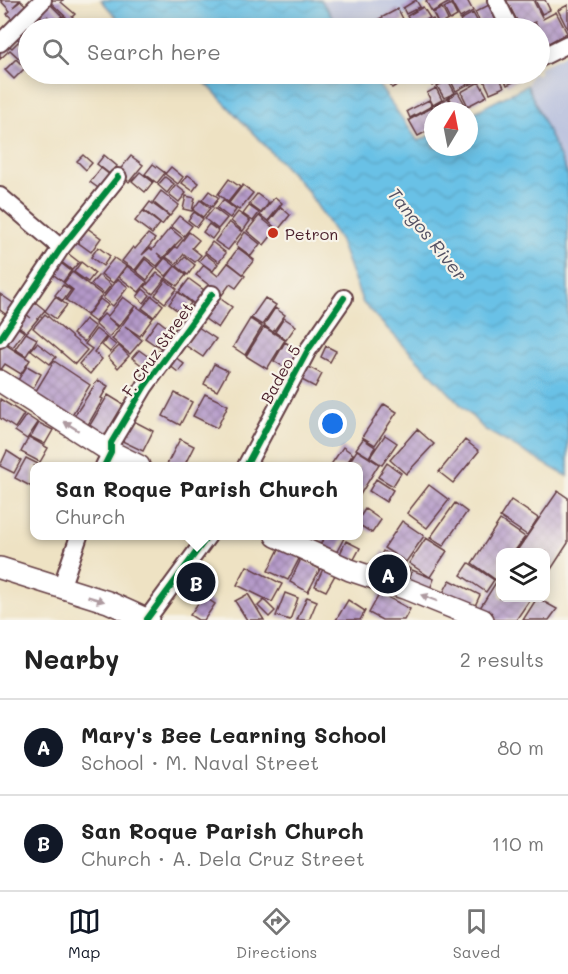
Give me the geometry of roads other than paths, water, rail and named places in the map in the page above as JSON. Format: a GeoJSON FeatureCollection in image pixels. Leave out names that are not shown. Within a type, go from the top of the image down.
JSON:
{"type":"FeatureCollection","features":[{"type":"Feature","properties":{"kind":"main road"},"geometry":{"type":"LineString","coordinates":[[0,381],[107,459]]}},
{"type":"Feature","properties":{"kind":"main road"},"geometry":{"type":"LineString","coordinates":[[285,540],[344,567],[483,620]]}},
{"type":"Feature","properties":{"kind":"main road"},"geometry":{"type":"LineString","coordinates":[[0,568],[108,602],[148,619]]}},
{"type":"Feature","properties":{"kind":"street"},"geometry":{"type":"LineString","coordinates":[[25,18],[43,0]]}},
{"type":"Feature","properties":{"kind":"street"},"geometry":{"type":"LineString","coordinates":[[496,0],[505,18]]}},
{"type":"Feature","properties":{"kind":"street"},"geometry":{"type":"LineString","coordinates":[[0,43],[18,25]]}},
{"type":"Feature","properties":{"kind":"street"},"geometry":{"type":"LineString","coordinates":[[550,53],[568,44]]}},
{"type":"Feature","properties":{"kind":"street"},"geometry":{"type":"LineString","coordinates":[[0,339],[61,248],[118,177]]}},
{"type":"Feature","properties":{"kind":"street"},"geometry":{"type":"LineString","coordinates":[[0,196],[61,248]]}},
{"type":"Feature","properties":{"kind":"street","name":"F. Cruz Street"},"geometry":{"type":"LineString","coordinates":[[107,459],[111,443],[145,386],[212,294]]}},
{"type":"Feature","properties":{"kind":"street","name":"Badeo 5"},"geometry":{"type":"LineString","coordinates":[[248,462],[308,350],[344,298]]}},
{"type":"Feature","properties":{"kind":"street"},"geometry":{"type":"LineString","coordinates":[[61,588],[78,540]]}},
{"type":"Feature","properties":{"kind":"street"},"geometry":{"type":"LineString","coordinates":[[148,619],[205,540]]}},
{"type":"Feature","properties":{"kind":"water"},"geometry":{"type":"Polygon","coordinates":[[[101,0],[321,0],[333,18],[117,18],[101,0]]]}},
{"type":"Feature","properties":{"kind":"water","name":"Tangos River"},"geometry":{"type":"Polygon","coordinates":[[[206,84],[378,84],[418,141],[424,138],[424,156],[478,156],[478,110],[527,85],[568,175],[568,477],[484,429],[363,303],[339,239],[306,189],[206,84]]]}},
{"type":"Feature","properties":{"kind":"place","name":"Petron"},"geometry":{"type":"Point","coordinates":[273,233]}},
{"type":"Feature","properties":{"kind":"place","name":"Mary's Bee Learning School"},"geometry":{"type":"Point","coordinates":[388,574]}},
{"type":"Feature","properties":{"kind":"place","name":"San Roque Parish Church"},"geometry":{"type":"Point","coordinates":[196,582]}}]}
